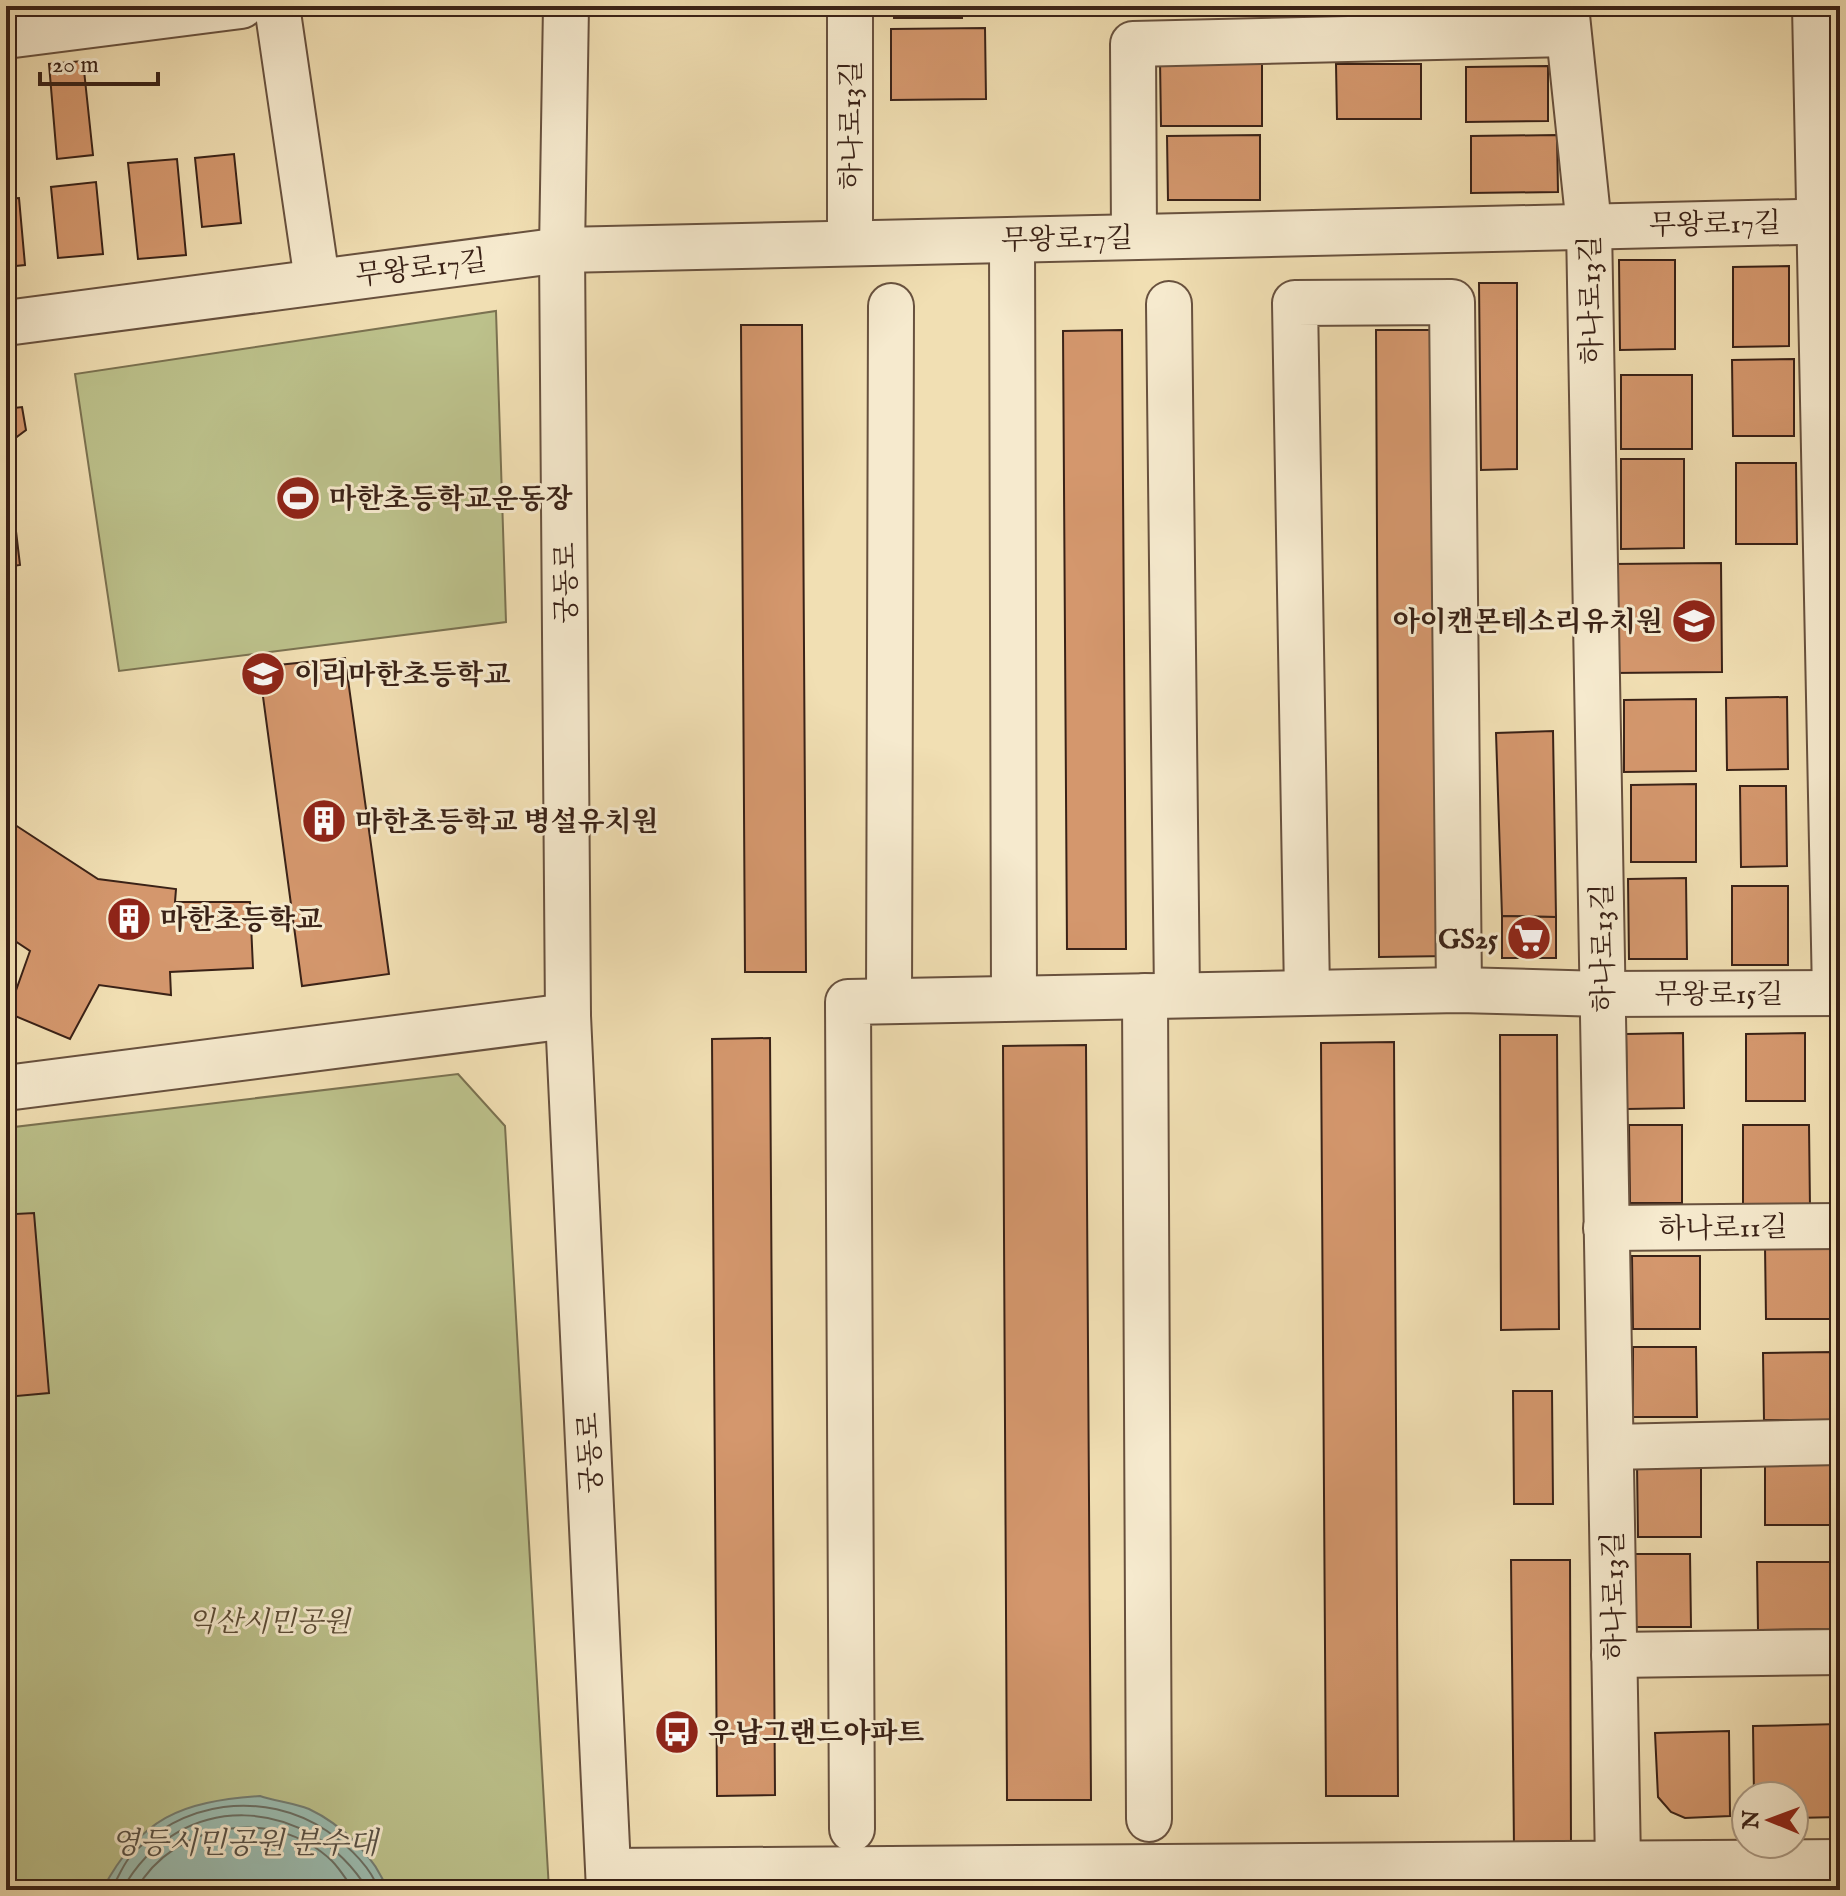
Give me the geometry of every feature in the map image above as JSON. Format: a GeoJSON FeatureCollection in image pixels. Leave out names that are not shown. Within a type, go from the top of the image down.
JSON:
{"type":"FeatureCollection","features":[{"type":"Feature","properties":{"kind":"street"},"geometry":{"type":"LineString","coordinates":[[6,36],[241,6]]}},
{"type":"Feature","properties":{"kind":"street","name":"무왕로17길"},"geometry":{"type":"LineString","coordinates":[[277,6],[317,280]]}},
{"type":"Feature","properties":{"kind":"street","name":"궁동로"},"geometry":{"type":"LineString","coordinates":[[566,6],[562,250],[568,1016],[609,1880]]}},
{"type":"Feature","properties":{"kind":"street","name":"하나로13길"},"geometry":{"type":"LineString","coordinates":[[850,6],[850,243]]}},
{"type":"Feature","properties":{"kind":"street","name":"무왕로17길"},"geometry":{"type":"LineString","coordinates":[[6,323],[562,250],[1830,221],[1815,6]]}},
{"type":"Feature","properties":{"kind":"street","name":"하나로13길"},"geometry":{"type":"LineString","coordinates":[[1134,236],[1133,44],[1567,20],[1589,226],[1618,1863]]}},
{"type":"Feature","properties":{"kind":"street","name":"무왕로15길"},"geometry":{"type":"LineString","coordinates":[[852,1829],[848,1002],[1459,990],[1603,994],[1838,993],[1830,221]]}},
{"type":"Feature","properties":{"kind":"street"},"geometry":{"type":"LineString","coordinates":[[1012,240],[1014,998]]}},
{"type":"Feature","properties":{"kind":"street"},"geometry":{"type":"LineString","coordinates":[[1307,992],[1295,303],[1452,302],[1459,990]]}},
{"type":"Feature","properties":{"kind":"street"},"geometry":{"type":"LineString","coordinates":[[1149,1819],[1169,304]]}},
{"type":"Feature","properties":{"kind":"street"},"geometry":{"type":"LineString","coordinates":[[889,1001],[891,306]]}},
{"type":"Feature","properties":{"kind":"street"},"geometry":{"type":"LineString","coordinates":[[6,1088],[568,1016]]}},
{"type":"Feature","properties":{"kind":"street","name":"하나로11길"},"geometry":{"type":"LineString","coordinates":[[1606,1228],[1840,1226]]}},
{"type":"Feature","properties":{"kind":"street"},"geometry":{"type":"LineString","coordinates":[[1611,1447],[1840,1442]]}},
{"type":"Feature","properties":{"kind":"street"},"geometry":{"type":"LineString","coordinates":[[1614,1655],[1840,1652]]}},
{"type":"Feature","properties":{"kind":"street"},"geometry":{"type":"LineString","coordinates":[[609,1880],[1618,1863],[1735,1876],[1840,1862]]}},
{"type":"Feature","properties":{"kind":"green space","name":"마한초등학교운동장"},"geometry":{"type":"Polygon","coordinates":[[[496,311],[506,622],[119,671],[75,374],[496,311]]]}},
{"type":"Feature","properties":{"kind":"green space","name":"익산시민공원"},"geometry":{"type":"Polygon","coordinates":[[[458,1074],[505,1126],[549,1890],[6,1890],[6,1128],[458,1074]]]}},
{"type":"Feature","properties":{"kind":"water","name":"영등시민공원 분수대"},"geometry":{"type":"Polygon","coordinates":[[[260,1796],[309,1809],[333,1823],[366,1854],[387,1890],[102,1890],[132,1845],[166,1818],[207,1803],[260,1796]]]}},
{"type":"Feature","properties":{"kind":"building"},"geometry":{"type":"Polygon","coordinates":[[[894,6],[962,6],[962,18],[894,18],[894,6]]]}},
{"type":"Feature","properties":{"kind":"building"},"geometry":{"type":"Polygon","coordinates":[[[985,28],[986,99],[891,100],[891,29],[985,28]]]}},
{"type":"Feature","properties":{"kind":"building"},"geometry":{"type":"Polygon","coordinates":[[[1262,59],[1262,126],[1161,126],[1160,60],[1262,59]]]}},
{"type":"Feature","properties":{"kind":"building"},"geometry":{"type":"Polygon","coordinates":[[[83,61],[93,155],[57,159],[49,64],[83,61]]]}},
{"type":"Feature","properties":{"kind":"building"},"geometry":{"type":"Polygon","coordinates":[[[1336,64],[1421,64],[1421,119],[1337,119],[1336,64]]]}},
{"type":"Feature","properties":{"kind":"building"},"geometry":{"type":"Polygon","coordinates":[[[1548,66],[1548,121],[1466,122],[1466,67],[1548,66]]]}},
{"type":"Feature","properties":{"kind":"building"},"geometry":{"type":"Polygon","coordinates":[[[1260,135],[1260,200],[1168,200],[1167,136],[1260,135]]]}},
{"type":"Feature","properties":{"kind":"building"},"geometry":{"type":"Polygon","coordinates":[[[1557,135],[1558,192],[1471,193],[1471,136],[1557,135]]]}},
{"type":"Feature","properties":{"kind":"building"},"geometry":{"type":"Polygon","coordinates":[[[234,154],[241,223],[202,227],[195,158],[234,154]]]}},
{"type":"Feature","properties":{"kind":"building"},"geometry":{"type":"Polygon","coordinates":[[[177,159],[186,255],[138,259],[128,163],[177,159]]]}},
{"type":"Feature","properties":{"kind":"building"},"geometry":{"type":"Polygon","coordinates":[[[96,182],[103,254],[58,258],[51,187],[96,182]]]}},
{"type":"Feature","properties":{"kind":"building"},"geometry":{"type":"Polygon","coordinates":[[[19,198],[25,265],[6,267],[6,199],[19,198]]]}},
{"type":"Feature","properties":{"kind":"building"},"geometry":{"type":"Polygon","coordinates":[[[1619,260],[1675,260],[1675,349],[1620,350],[1619,260]]]}},
{"type":"Feature","properties":{"kind":"building"},"geometry":{"type":"Polygon","coordinates":[[[1789,266],[1789,346],[1733,347],[1733,267],[1789,266]]]}},
{"type":"Feature","properties":{"kind":"building"},"geometry":{"type":"Polygon","coordinates":[[[1479,283],[1517,283],[1517,469],[1481,470],[1479,283]]]}},
{"type":"Feature","properties":{"kind":"building"},"geometry":{"type":"Polygon","coordinates":[[[741,325],[802,325],[806,972],[745,972],[741,325]]]}},
{"type":"Feature","properties":{"kind":"building"},"geometry":{"type":"Polygon","coordinates":[[[1122,330],[1126,949],[1067,949],[1063,331],[1122,330]]]}},
{"type":"Feature","properties":{"kind":"building"},"geometry":{"type":"Polygon","coordinates":[[[1376,330],[1444,330],[1448,956],[1379,957],[1376,330]]]}},
{"type":"Feature","properties":{"kind":"building"},"geometry":{"type":"Polygon","coordinates":[[[1794,359],[1794,436],[1733,436],[1732,360],[1794,359]]]}},
{"type":"Feature","properties":{"kind":"building"},"geometry":{"type":"Polygon","coordinates":[[[1621,375],[1692,375],[1692,449],[1621,449],[1621,375]]]}},
{"type":"Feature","properties":{"kind":"building"},"geometry":{"type":"Polygon","coordinates":[[[22,407],[26,430],[6,445],[6,409],[22,407]]]}},
{"type":"Feature","properties":{"kind":"building"},"geometry":{"type":"Polygon","coordinates":[[[6,447],[20,565],[6,567],[6,447]]]}},
{"type":"Feature","properties":{"kind":"building"},"geometry":{"type":"Polygon","coordinates":[[[1621,459],[1684,459],[1684,548],[1621,549],[1621,459]]]}},
{"type":"Feature","properties":{"kind":"building"},"geometry":{"type":"Polygon","coordinates":[[[1736,463],[1796,463],[1797,544],[1736,544],[1736,463]]]}},
{"type":"Feature","properties":{"kind":"building"},"geometry":{"type":"Polygon","coordinates":[[[1721,563],[1722,672],[1612,673],[1611,564],[1721,563]]]}},
{"type":"Feature","properties":{"kind":"building","name":"마한초등학교 병설유치원"},"geometry":{"type":"Polygon","coordinates":[[[345,658],[389,974],[302,986],[259,667],[345,658]]]}},
{"type":"Feature","properties":{"kind":"building"},"geometry":{"type":"Polygon","coordinates":[[[1787,697],[1788,769],[1727,770],[1726,698],[1787,697]]]}},
{"type":"Feature","properties":{"kind":"building"},"geometry":{"type":"Polygon","coordinates":[[[1696,699],[1696,771],[1624,772],[1624,700],[1696,699]]]}},
{"type":"Feature","properties":{"kind":"building"},"geometry":{"type":"Polygon","coordinates":[[[1553,731],[1556,917],[1502,916],[1496,733],[1553,731]]]}},
{"type":"Feature","properties":{"kind":"building"},"geometry":{"type":"Polygon","coordinates":[[[1696,784],[1696,862],[1631,862],[1631,785],[1696,784]]]}},
{"type":"Feature","properties":{"kind":"building"},"geometry":{"type":"Polygon","coordinates":[[[1740,786],[1786,786],[1787,866],[1741,867],[1740,786]]]}},
{"type":"Feature","properties":{"kind":"building","name":"마한초등학교"},"geometry":{"type":"Polygon","coordinates":[[[6,819],[98,879],[176,889],[175,902],[250,902],[253,968],[170,972],[171,995],[99,985],[70,1039],[8,1013],[30,951],[6,935],[6,819]]]}},
{"type":"Feature","properties":{"kind":"building"},"geometry":{"type":"Polygon","coordinates":[[[1686,878],[1687,959],[1629,959],[1628,879],[1686,878]]]}},
{"type":"Feature","properties":{"kind":"building"},"geometry":{"type":"Polygon","coordinates":[[[1732,886],[1788,886],[1788,965],[1732,965],[1732,886]]]}},
{"type":"Feature","properties":{"kind":"building","name":"GS25"},"geometry":{"type":"Polygon","coordinates":[[[1502,916],[1556,917],[1556,958],[1502,958],[1502,916]]]}},
{"type":"Feature","properties":{"kind":"building"},"geometry":{"type":"Polygon","coordinates":[[[1683,1033],[1684,1108],[1627,1109],[1626,1034],[1683,1033]]]}},
{"type":"Feature","properties":{"kind":"building"},"geometry":{"type":"Polygon","coordinates":[[[1805,1033],[1805,1101],[1746,1101],[1746,1034],[1805,1033]]]}},
{"type":"Feature","properties":{"kind":"building"},"geometry":{"type":"Polygon","coordinates":[[[1500,1035],[1557,1035],[1559,1329],[1501,1330],[1500,1035]]]}},
{"type":"Feature","properties":{"kind":"building"},"geometry":{"type":"Polygon","coordinates":[[[770,1038],[775,1795],[717,1796],[712,1039],[770,1038]]]}},
{"type":"Feature","properties":{"kind":"building"},"geometry":{"type":"Polygon","coordinates":[[[1837,1039],[1840,1039],[1840,1104],[1837,1104],[1837,1039]]]}},
{"type":"Feature","properties":{"kind":"building"},"geometry":{"type":"Polygon","coordinates":[[[1394,1042],[1398,1796],[1326,1796],[1321,1043],[1394,1042]]]}},
{"type":"Feature","properties":{"kind":"building"},"geometry":{"type":"Polygon","coordinates":[[[1086,1045],[1091,1800],[1007,1800],[1003,1046],[1086,1045]]]}},
{"type":"Feature","properties":{"kind":"building"},"geometry":{"type":"Polygon","coordinates":[[[1629,1125],[1682,1125],[1682,1203],[1630,1203],[1629,1125]]]}},
{"type":"Feature","properties":{"kind":"building"},"geometry":{"type":"Polygon","coordinates":[[[1743,1125],[1809,1125],[1810,1208],[1743,1208],[1743,1125]]]}},
{"type":"Feature","properties":{"kind":"building"},"geometry":{"type":"Polygon","coordinates":[[[11,1164],[16,1214],[34,1213],[49,1393],[6,1397],[6,1165],[11,1164]]]}},
{"type":"Feature","properties":{"kind":"building"},"geometry":{"type":"Polygon","coordinates":[[[1765,1246],[1832,1246],[1833,1319],[1766,1319],[1765,1246]]]}},
{"type":"Feature","properties":{"kind":"building"},"geometry":{"type":"Polygon","coordinates":[[[1632,1256],[1700,1256],[1700,1329],[1633,1329],[1632,1256]]]}},
{"type":"Feature","properties":{"kind":"building"},"geometry":{"type":"Polygon","coordinates":[[[1633,1347],[1696,1347],[1697,1417],[1633,1417],[1633,1347]]]}},
{"type":"Feature","properties":{"kind":"building"},"geometry":{"type":"Polygon","coordinates":[[[1833,1352],[1833,1420],[1764,1420],[1763,1353],[1833,1352]]]}},
{"type":"Feature","properties":{"kind":"building"},"geometry":{"type":"Polygon","coordinates":[[[1513,1391],[1552,1391],[1553,1504],[1514,1504],[1513,1391]]]}},
{"type":"Feature","properties":{"kind":"building"},"geometry":{"type":"Polygon","coordinates":[[[1837,1461],[1837,1525],[1765,1525],[1765,1462],[1837,1461]]]}},
{"type":"Feature","properties":{"kind":"building"},"geometry":{"type":"Polygon","coordinates":[[[1637,1463],[1701,1463],[1701,1537],[1638,1537],[1637,1463]]]}},
{"type":"Feature","properties":{"kind":"building"},"geometry":{"type":"Polygon","coordinates":[[[1634,1554],[1690,1554],[1691,1627],[1634,1627],[1634,1554]]]}},
{"type":"Feature","properties":{"kind":"building"},"geometry":{"type":"Polygon","coordinates":[[[1511,1560],[1570,1560],[1571,1847],[1514,1848],[1511,1560]]]}},
{"type":"Feature","properties":{"kind":"building"},"geometry":{"type":"Polygon","coordinates":[[[1757,1562],[1830,1562],[1830,1629],[1758,1630],[1757,1562]]]}},
{"type":"Feature","properties":{"kind":"building"},"geometry":{"type":"Polygon","coordinates":[[[1840,1724],[1840,1817],[1810,1818],[1810,1780],[1754,1780],[1753,1726],[1840,1724]]]}},
{"type":"Feature","properties":{"kind":"building"},"geometry":{"type":"Polygon","coordinates":[[[1729,1731],[1730,1816],[1685,1818],[1671,1812],[1658,1797],[1655,1733],[1729,1731]]]}},
{"type":"Feature","properties":{"kind":"place","name":"마한초등학교운동장"},"geometry":{"type":"Point","coordinates":[298,498]}},
{"type":"Feature","properties":{"kind":"place","name":"아이캔몬테소리유치원"},"geometry":{"type":"Point","coordinates":[1694,621]}},
{"type":"Feature","properties":{"kind":"place","name":"이리마한초등학교"},"geometry":{"type":"Point","coordinates":[263,674]}},
{"type":"Feature","properties":{"kind":"place","name":"마한초등학교 병설유치원"},"geometry":{"type":"Point","coordinates":[324,821]}},
{"type":"Feature","properties":{"kind":"place","name":"마한초등학교"},"geometry":{"type":"Point","coordinates":[129,919]}},
{"type":"Feature","properties":{"kind":"place","name":"GS25"},"geometry":{"type":"Point","coordinates":[1529,938]}},
{"type":"Feature","properties":{"kind":"place","name":"우남그랜드아파트"},"geometry":{"type":"Point","coordinates":[677,1732]}}]}
